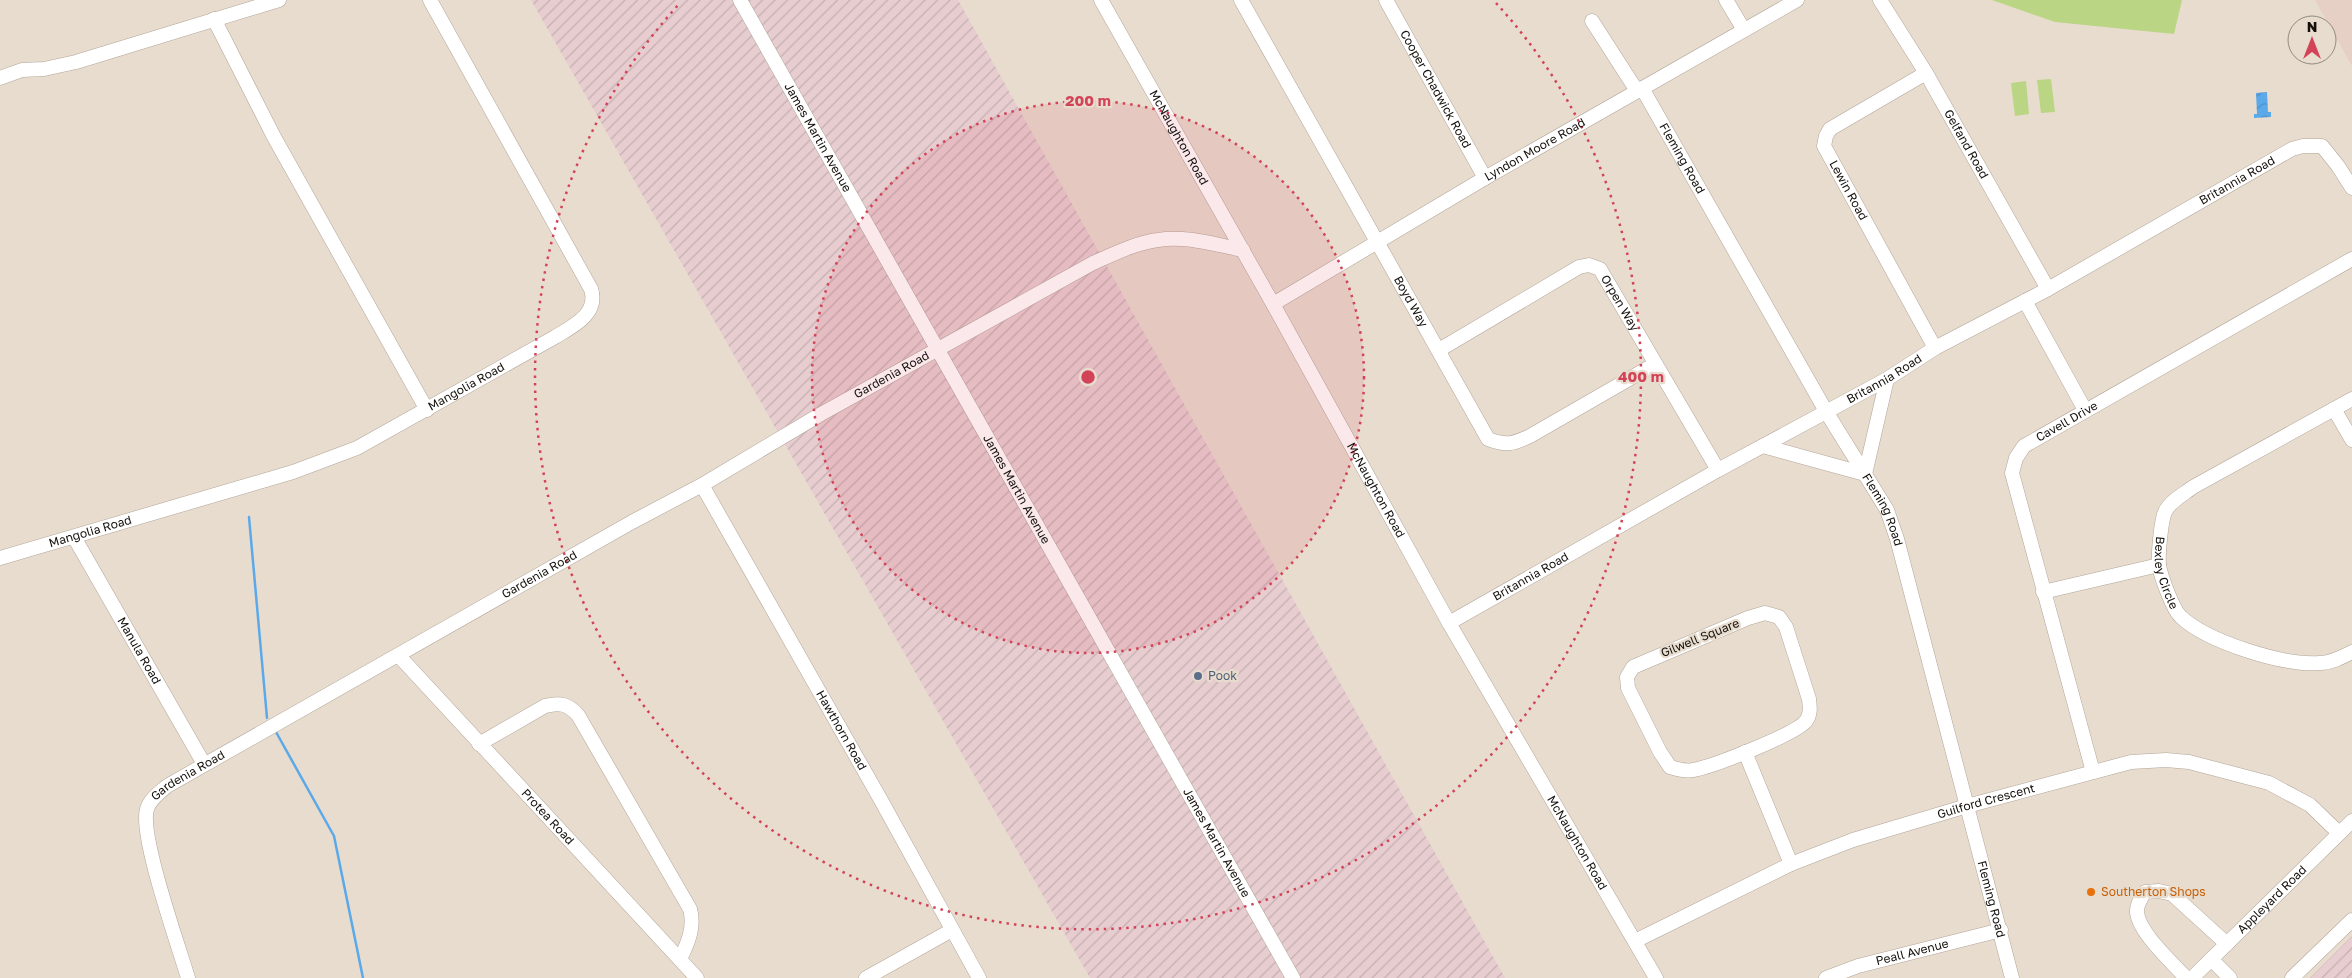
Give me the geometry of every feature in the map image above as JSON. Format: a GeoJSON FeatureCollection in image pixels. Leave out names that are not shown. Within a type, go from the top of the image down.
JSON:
{"type":"FeatureCollection","features":[{"type":"Feature","properties":{"kind":"street"},"geometry":{"type":"LineString","coordinates":[[0,78],[22,70],[44,69],[76,62],[279,0]]}},
{"type":"Feature","properties":{"kind":"street","name":"Mangolia Road"},"geometry":{"type":"LineString","coordinates":[[0,558],[317,465],[357,448],[426,410],[574,326],[590,311],[593,296],[585,279],[430,0]]}},
{"type":"Feature","properties":{"kind":"street","name":"James Martin Avenue"},"geometry":{"type":"LineString","coordinates":[[740,0],[1293,978]]}},
{"type":"Feature","properties":{"kind":"street","name":"McNaughton Road"},"geometry":{"type":"LineString","coordinates":[[1101,0],[1243,250],[1449,623],[1656,978]]}},
{"type":"Feature","properties":{"kind":"street","name":"Boyd Way"},"geometry":{"type":"LineString","coordinates":[[1241,0],[1488,439],[1500,444],[1514,443],[1530,436],[1654,364]]}},
{"type":"Feature","properties":{"kind":"street","name":"Cooper Chadwick Road"},"geometry":{"type":"LineString","coordinates":[[1387,0],[1485,178]]}},
{"type":"Feature","properties":{"kind":"street"},"geometry":{"type":"LineString","coordinates":[[1726,0],[1744,30]]}},
{"type":"Feature","properties":{"kind":"street","name":"Lyndon Moore Road"},"geometry":{"type":"LineString","coordinates":[[1273,304],[1485,178],[1797,0]]}},
{"type":"Feature","properties":{"kind":"street","name":"Gelfand Road"},"geometry":{"type":"LineString","coordinates":[[1880,0],[1926,73],[2048,289]]}},
{"type":"Feature","properties":{"kind":"street"},"geometry":{"type":"LineString","coordinates":[[214,19],[274,137],[426,410]]}},
{"type":"Feature","properties":{"kind":"street","name":"Fleming Road"},"geometry":{"type":"LineString","coordinates":[[1592,21],[1639,90],[1827,412],[1887,510],[1897,539],[2001,930],[2012,978]]}},
{"type":"Feature","properties":{"kind":"street","name":"Lewin Road"},"geometry":{"type":"LineString","coordinates":[[1926,73],[1830,129],[1824,146],[1935,348]]}},
{"type":"Feature","properties":{"kind":"street","name":"Britannia Road"},"geometry":{"type":"LineString","coordinates":[[1449,623],[1718,470],[1887,379],[1935,348],[2048,289],[2292,149],[2303,146],[2322,146],[2352,188]]}},
{"type":"Feature","properties":{"kind":"street","name":"Gardenia Road"},"geometry":{"type":"LineString","coordinates":[[188,978],[155,866],[145,822],[147,809],[154,796],[167,786],[632,522],[702,485],[822,414],[1093,263],[1138,244],[1160,239],[1196,241],[1243,250]]}},
{"type":"Feature","properties":{"kind":"street","name":"Cavell Drive"},"geometry":{"type":"LineString","coordinates":[[2093,772],[2012,473],[2016,458],[2024,446],[2352,259]]}},
{"type":"Feature","properties":{"kind":"street","name":"Orpen Way"},"geometry":{"type":"LineString","coordinates":[[1439,350],[1579,267],[1590,265],[1600,269],[1654,364],[1718,470]]}},
{"type":"Feature","properties":{"kind":"street"},"geometry":{"type":"LineString","coordinates":[[2025,301],[2085,410]]}},
{"type":"Feature","properties":{"kind":"street"},"geometry":{"type":"LineString","coordinates":[[1763,446],[1865,474],[1887,379]]}},
{"type":"Feature","properties":{"kind":"street","name":"Bexley Circle"},"geometry":{"type":"LineString","coordinates":[[2352,399],[2193,487],[2174,502],[2164,514],[2159,565],[2175,608],[2180,616],[2206,636],[2243,650],[2300,662],[2327,662],[2352,652]]}},
{"type":"Feature","properties":{"kind":"street"},"geometry":{"type":"LineString","coordinates":[[2334,409],[2352,440]]}},
{"type":"Feature","properties":{"kind":"street","name":"Hawthorn Road"},"geometry":{"type":"LineString","coordinates":[[702,485],[882,802],[979,978]]}},
{"type":"Feature","properties":{"kind":"street","name":"Manula Road"},"geometry":{"type":"LineString","coordinates":[[74,537],[204,764]]}},
{"type":"Feature","properties":{"kind":"street"},"geometry":{"type":"LineString","coordinates":[[2043,592],[2159,565]]}},
{"type":"Feature","properties":{"kind":"street","name":"Gilwell Square"},"geometry":{"type":"LineString","coordinates":[[1765,613],[1779,617],[1786,627],[1809,699],[1810,711],[1806,721],[1798,728],[1745,752],[1692,771],[1670,767],[1660,752],[1628,688],[1627,677],[1633,667],[1748,618],[1765,613]]}},
{"type":"Feature","properties":{"kind":"street","name":"Protea Road"},"geometry":{"type":"LineString","coordinates":[[399,656],[697,978]]}},
{"type":"Feature","properties":{"kind":"street"},"geometry":{"type":"LineString","coordinates":[[479,744],[546,706],[564,704],[578,715],[690,909],[692,928],[690,938],[680,959]]}},
{"type":"Feature","properties":{"kind":"street"},"geometry":{"type":"LineString","coordinates":[[1745,752],[1791,864]]}},
{"type":"Feature","properties":{"kind":"street","name":"Guilford Crescent"},"geometry":{"type":"LineString","coordinates":[[1635,941],[1791,864],[1853,840],[1967,806],[2131,762],[2166,760],[2188,762],[2269,783],[2310,805],[2339,834]]}},
{"type":"Feature","properties":{"kind":"street","name":"Appleyard Road"},"geometry":{"type":"LineString","coordinates":[[2192,978],[2352,821]]}},
{"type":"Feature","properties":{"kind":"street"},"geometry":{"type":"LineString","coordinates":[[2186,978],[2140,926],[2136,911],[2139,900],[2146,892],[2159,891],[2172,894],[2227,944]]}},
{"type":"Feature","properties":{"kind":"street"},"geometry":{"type":"LineString","coordinates":[[2292,978],[2352,920]]}},
{"type":"Feature","properties":{"kind":"street"},"geometry":{"type":"LineString","coordinates":[[866,978],[952,930]]}},
{"type":"Feature","properties":{"kind":"street","name":"Peall Avenue"},"geometry":{"type":"LineString","coordinates":[[1826,978],[1866,964],[2001,930]]}},
{"type":"Feature","properties":{"kind":"street"},"geometry":{"type":"LineString","coordinates":[[2211,959],[2230,978]]}},
{"type":"Feature","properties":{"kind":"shaded area"},"geometry":{"type":"Polygon","coordinates":[[[531,0],[958,0],[1505,978],[1090,978],[531,0]]]}},
{"type":"Feature","properties":{"kind":"shaded area"},"geometry":{"type":"Polygon","coordinates":[[[2315,0],[2352,0],[2352,66],[2337,39],[2337,15],[2323,15],[2315,0]]]}},
{"type":"Feature","properties":{"kind":"shaded area"},"geometry":{"type":"Polygon","coordinates":[[[2352,936],[2352,978],[2310,978],[2352,936]]]}},
{"type":"Feature","properties":{"kind":"green space"},"geometry":{"type":"Polygon","coordinates":[[[1992,0],[2182,0],[2174,34],[2055,22],[1992,0]]]}},
{"type":"Feature","properties":{"kind":"green space"},"geometry":{"type":"Polygon","coordinates":[[[2051,79],[2055,112],[2041,113],[2037,80],[2051,79]]]}},
{"type":"Feature","properties":{"kind":"green space"},"geometry":{"type":"Polygon","coordinates":[[[2026,81],[2029,114],[2015,116],[2011,83],[2026,81]]]}},
{"type":"Feature","properties":{"kind":"water"},"geometry":{"type":"Polygon","coordinates":[[[2267,92],[2268,112],[2271,112],[2271,117],[2254,118],[2254,114],[2257,114],[2256,93],[2267,92]]]}},
{"type":"Feature","properties":{"kind":"waterway"},"geometry":{"type":"LineString","coordinates":[[249,517],[267,718]]}},
{"type":"Feature","properties":{"kind":"waterway"},"geometry":{"type":"LineString","coordinates":[[276,732],[334,836],[363,978]]}},
{"type":"Feature","properties":{"kind":"place","name":"Pook"},"geometry":{"type":"Point","coordinates":[1198,676]}},
{"type":"Feature","properties":{"kind":"place","name":"Southerton Shops"},"geometry":{"type":"Point","coordinates":[2091,892]}}]}
